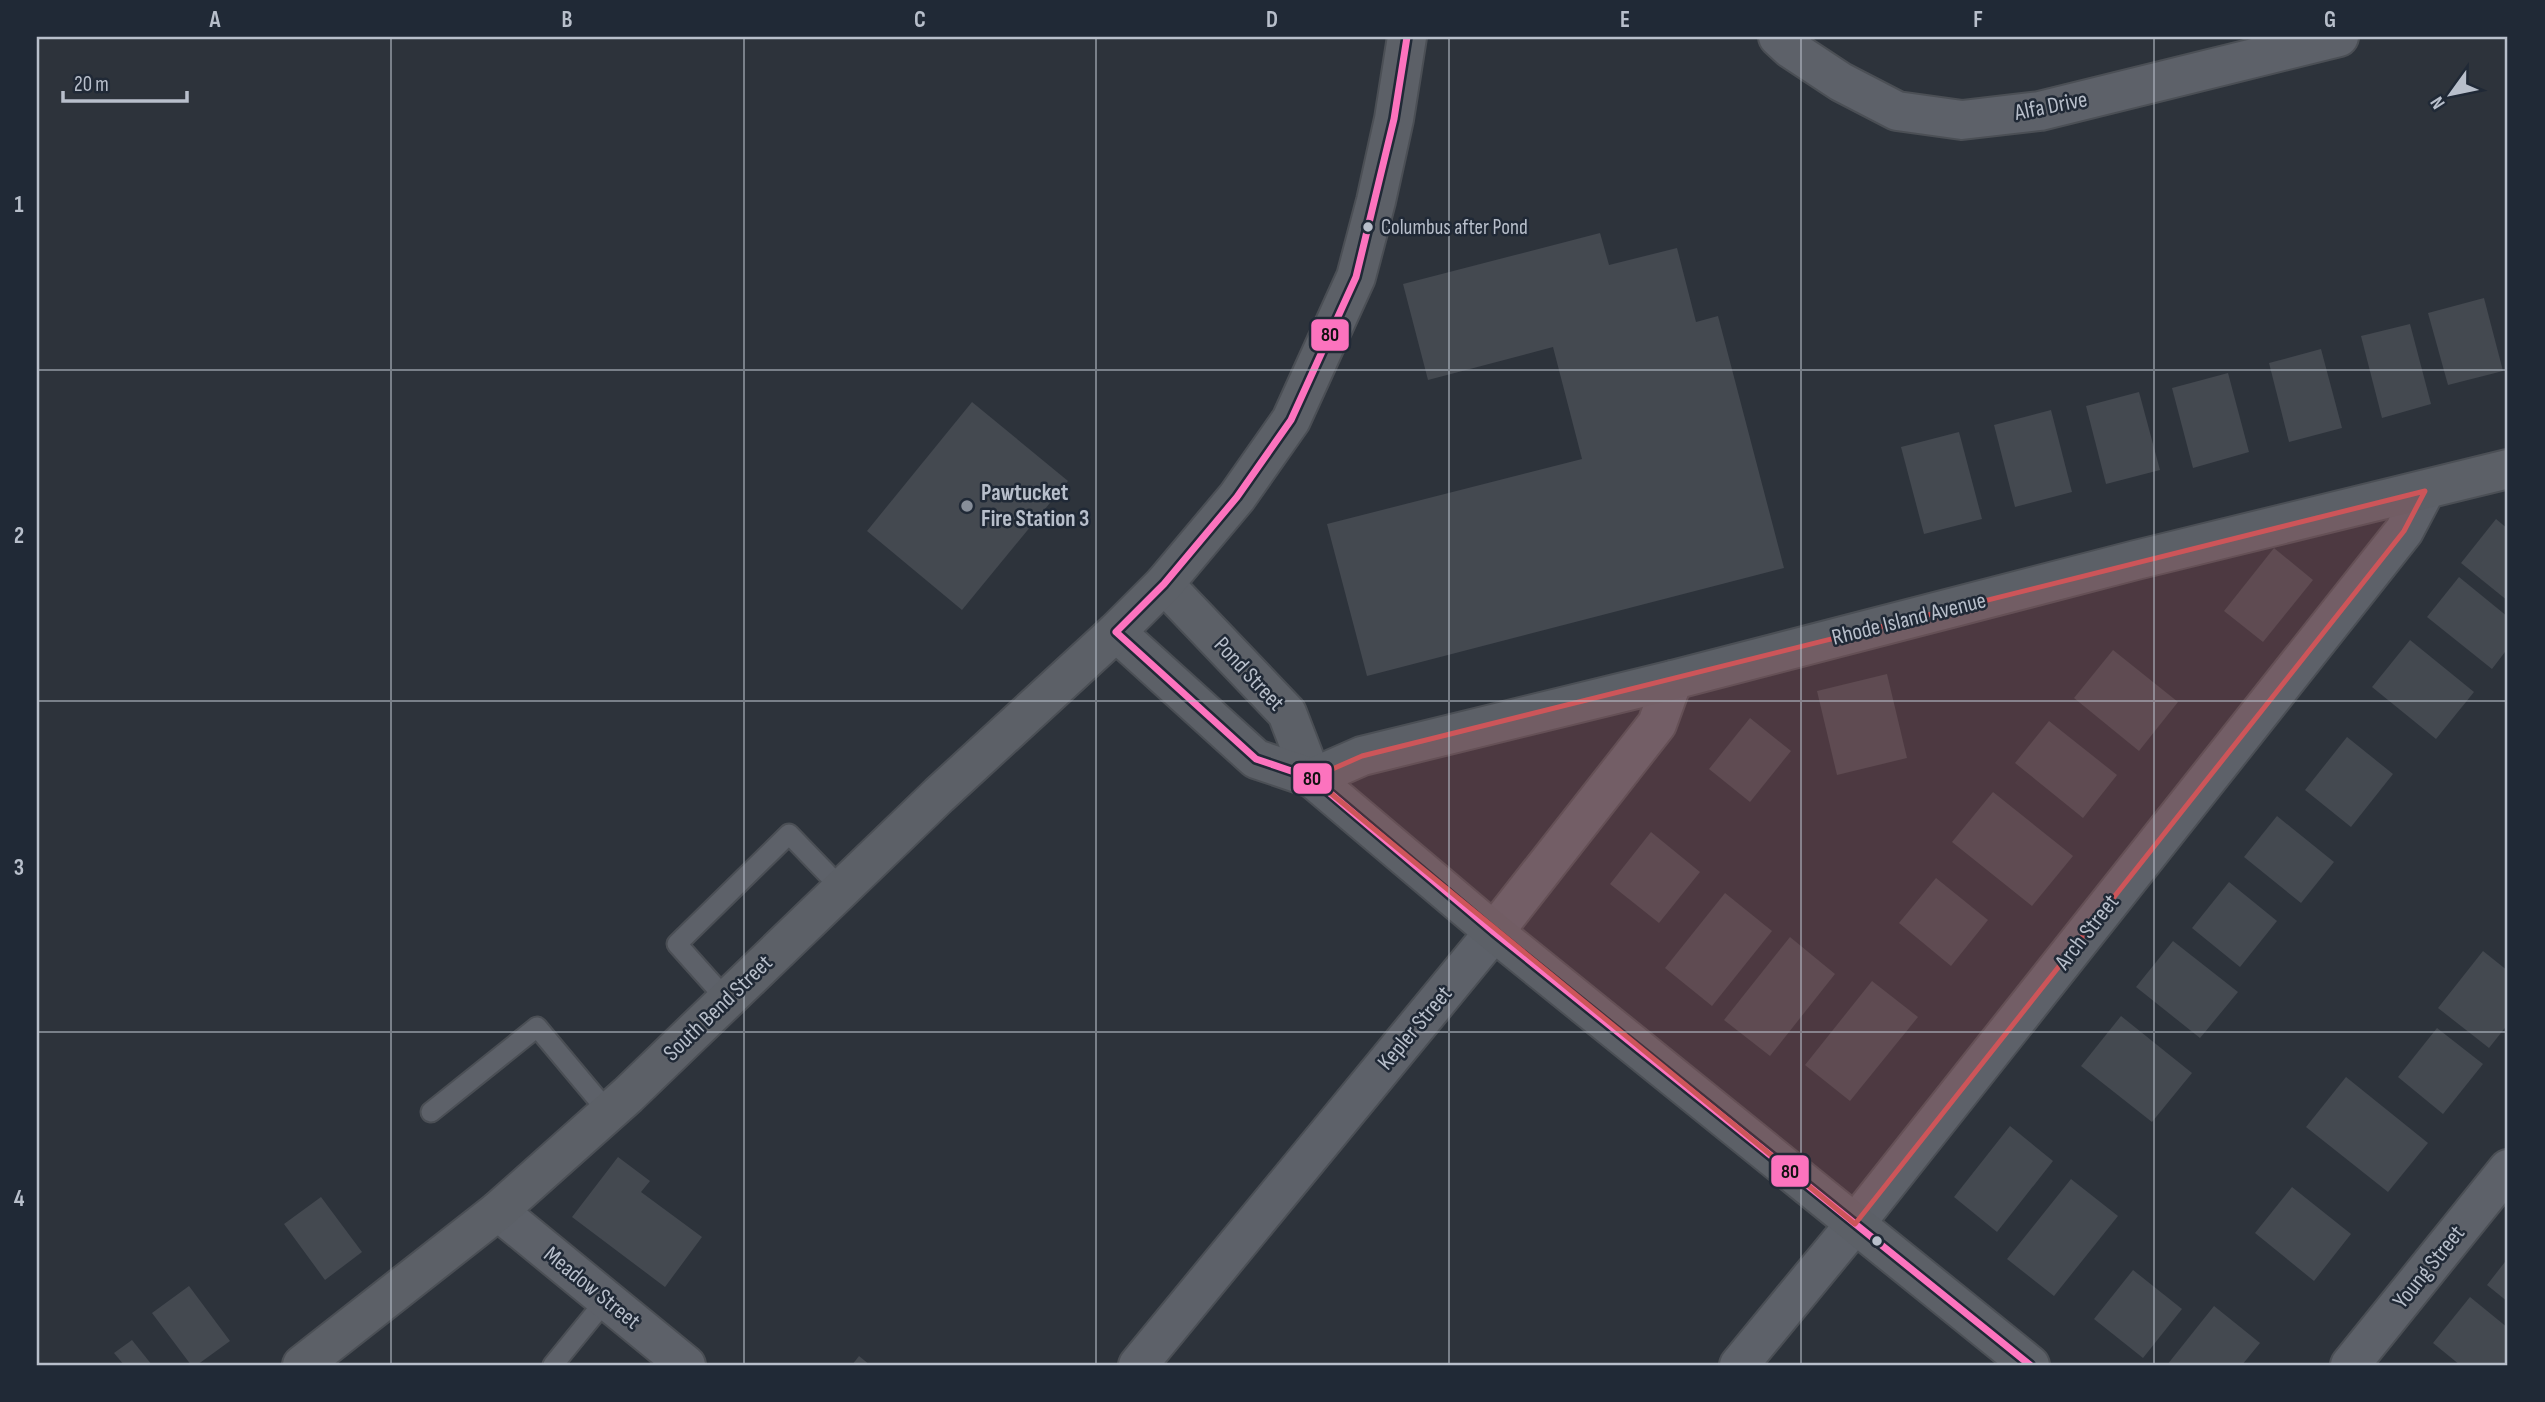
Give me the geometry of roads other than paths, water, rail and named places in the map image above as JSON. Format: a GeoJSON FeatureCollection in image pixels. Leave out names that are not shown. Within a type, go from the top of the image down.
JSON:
{"type":"FeatureCollection","features":[{"type":"Feature","properties":{"kind":"street","name":"South Bend Street"},"geometry":{"type":"LineString","coordinates":[[302,1365],[498,1211],[608,1112],[939,795],[1116,632],[1164,584],[1237,497],[1291,420],[1356,277],[1394,119],[1407,37]]}},
{"type":"Feature","properties":{"kind":"street","name":"Alfa Drive"},"geometry":{"type":"LineString","coordinates":[[1778,37],[1791,49],[1841,82],[1897,111],[1962,120],[2040,111],[2339,37]]}},
{"type":"Feature","properties":{"kind":"street","name":"Rhode Island Avenue"},"geometry":{"type":"LineString","coordinates":[[1312,778],[1362,756],[2508,469]]}},
{"type":"Feature","properties":{"kind":"street","name":"Arch Street"},"geometry":{"type":"LineString","coordinates":[[1739,1365],[1855,1224],[2404,531],[2425,491]]}},
{"type":"Feature","properties":{"kind":"street","name":"Pond Street"},"geometry":{"type":"LineString","coordinates":[[1164,584],[1287,713],[1312,778]]}},
{"type":"Feature","properties":{"kind":"street","name":"Pond Street"},"geometry":{"type":"LineString","coordinates":[[1116,632],[1255,759],[1312,778],[1494,933],[2030,1365]]}},
{"type":"Feature","properties":{"kind":"street","name":"Kepler Street"},"geometry":{"type":"LineString","coordinates":[[1138,1365],[1494,933],[1657,724],[1673,680]]}},
{"type":"Feature","properties":{"kind":"street","name":"Young Street"},"geometry":{"type":"LineString","coordinates":[[2350,1365],[2508,1170]]}},
{"type":"Feature","properties":{"kind":"street","name":"Meadow Street"},"geometry":{"type":"LineString","coordinates":[[498,1211],[686,1365]]}},
{"type":"Feature","properties":{"kind":"lane"},"geometry":{"type":"LineString","coordinates":[[727,1000],[677,944],[789,834],[842,889]]}},
{"type":"Feature","properties":{"kind":"lane"},"geometry":{"type":"LineString","coordinates":[[431,1112],[537,1027],[608,1112]]}},
{"type":"Feature","properties":{"kind":"lane"},"geometry":{"type":"LineString","coordinates":[[553,1365],[606,1300]]}},
{"type":"Feature","properties":{"kind":"place","name":"Columbus after Pond"},"geometry":{"type":"Point","coordinates":[1368,227]}},
{"type":"Feature","properties":{"kind":"place","name":"Pawtucket Fire Station 3"},"geometry":{"type":"Point","coordinates":[967,506]}}]}
